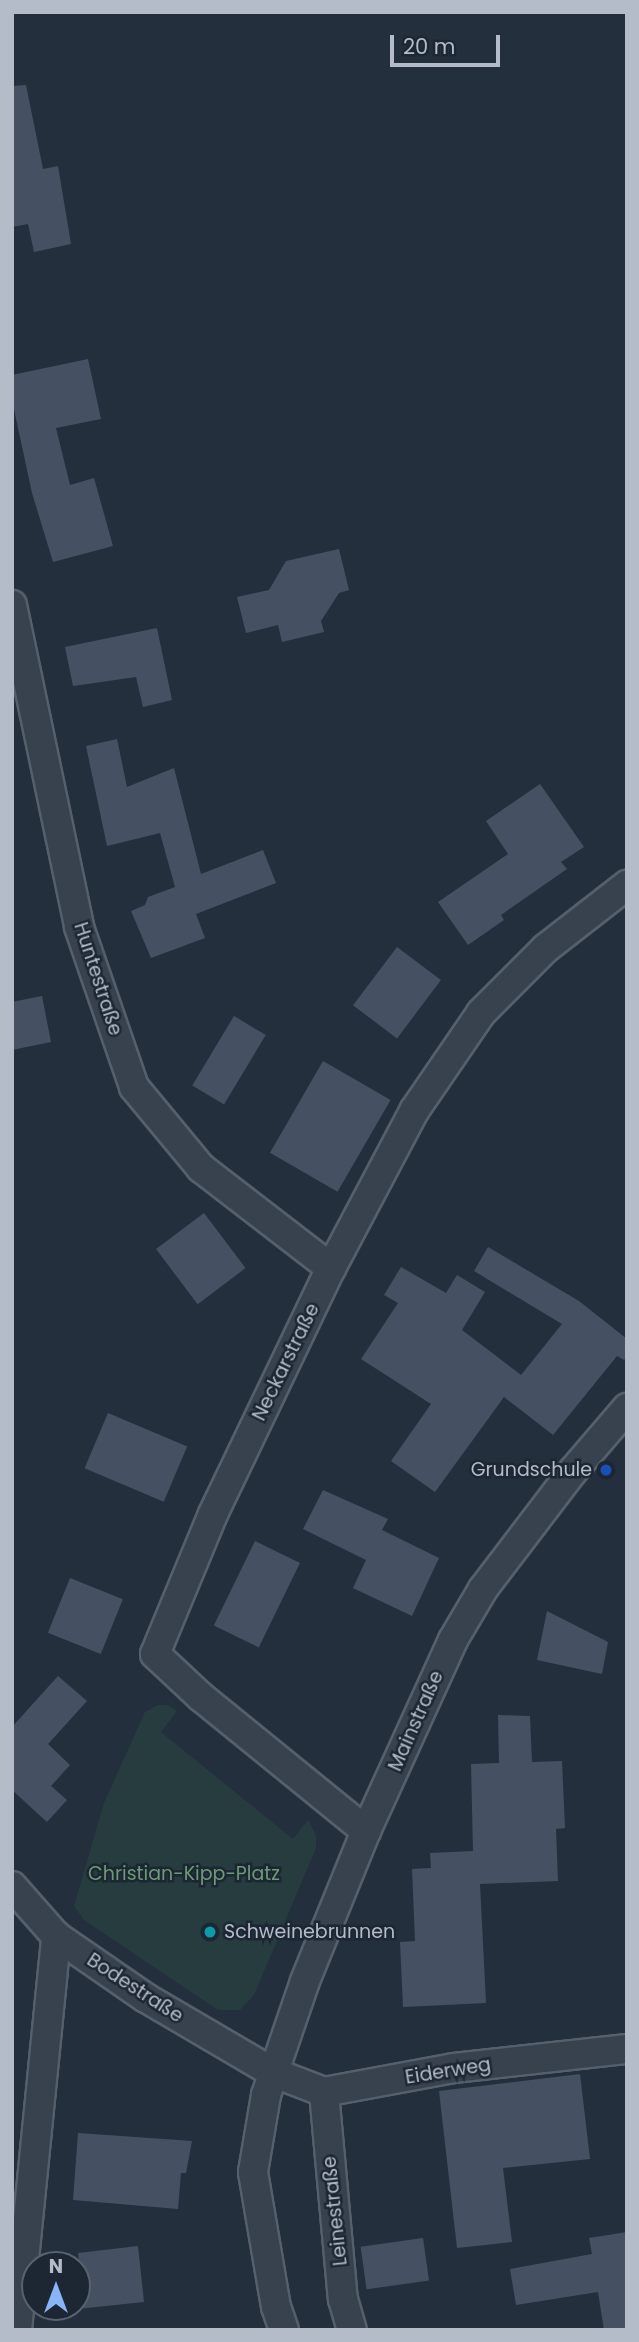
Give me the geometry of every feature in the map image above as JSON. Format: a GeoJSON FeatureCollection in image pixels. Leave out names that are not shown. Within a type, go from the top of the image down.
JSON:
{"type":"FeatureCollection","features":[{"type":"Feature","properties":{"kind":"street","name":"Huntestraße"},"geometry":{"type":"LineString","coordinates":[[12,606],[79,927],[134,1087],[201,1168],[331,1268]]}},
{"type":"Feature","properties":{"kind":"street","name":"Neckarstraße"},"geometry":{"type":"LineString","coordinates":[[366,1831],[201,1697],[155,1654],[214,1514],[331,1268],[414,1111],[481,1013],[545,948],[627,884]]}},
{"type":"Feature","properties":{"kind":"street","name":"Mainstraße"},"geometry":{"type":"LineString","coordinates":[[284,2330],[276,2306],[253,2172],[272,2072],[366,1831],[453,1640],[483,1589],[573,1471],[627,1408]]}},
{"type":"Feature","properties":{"kind":"street","name":"Bodestraße"},"geometry":{"type":"LineString","coordinates":[[12,1885],[56,1936],[146,1998],[272,2072]]}},
{"type":"Feature","properties":{"kind":"street"},"geometry":{"type":"LineString","coordinates":[[17,2330],[56,1936]]}},
{"type":"Feature","properties":{"kind":"street","name":"Eiderweg"},"geometry":{"type":"LineString","coordinates":[[324,2092],[454,2068],[627,2049]]}},
{"type":"Feature","properties":{"kind":"street"},"geometry":{"type":"LineString","coordinates":[[272,2072],[324,2092]]}},
{"type":"Feature","properties":{"kind":"street","name":"Leinestraße"},"geometry":{"type":"LineString","coordinates":[[324,2092],[343,2299],[352,2330]]}},
{"type":"Feature","properties":{"kind":"green space","name":"Christian-Kipp-Platz"},"geometry":{"type":"Polygon","coordinates":[[[158,1705],[168,1705],[177,1711],[161,1732],[293,1839],[308,1820],[316,1835],[316,1848],[254,1995],[240,2010],[218,2010],[84,1920],[74,1906],[104,1803],[145,1712],[158,1705]]]}},
{"type":"Feature","properties":{"kind":"building"},"geometry":{"type":"Polygon","coordinates":[[[26,85],[43,169],[58,166],[71,244],[34,252],[28,224],[12,227],[12,86],[26,85]]]}},
{"type":"Feature","properties":{"kind":"building"},"geometry":{"type":"Polygon","coordinates":[[[88,359],[101,419],[56,428],[70,485],[94,478],[113,546],[53,562],[32,493],[12,400],[12,375],[88,359]]]}},
{"type":"Feature","properties":{"kind":"building"},"geometry":{"type":"Polygon","coordinates":[[[339,549],[349,590],[339,593],[321,621],[324,632],[282,642],[278,625],[246,633],[237,597],[269,590],[286,561],[339,549]]]}},
{"type":"Feature","properties":{"kind":"building"},"geometry":{"type":"Polygon","coordinates":[[[157,628],[172,700],[143,707],[136,677],[73,686],[65,647],[157,628]]]}},
{"type":"Feature","properties":{"kind":"building"},"geometry":{"type":"Polygon","coordinates":[[[117,739],[127,787],[174,768],[201,874],[263,850],[276,883],[196,914],[205,938],[151,958],[131,911],[145,905],[148,897],[175,887],[160,833],[107,846],[86,746],[117,739]]]}},
{"type":"Feature","properties":{"kind":"building"},"geometry":{"type":"Polygon","coordinates":[[[540,784],[584,847],[561,862],[567,869],[501,915],[504,920],[468,945],[438,902],[508,854],[486,821],[540,784]]]}},
{"type":"Feature","properties":{"kind":"building"},"geometry":{"type":"Polygon","coordinates":[[[397,947],[441,980],[397,1038],[353,1005],[397,947]]]}},
{"type":"Feature","properties":{"kind":"building"},"geometry":{"type":"Polygon","coordinates":[[[42,996],[51,1042],[12,1050],[12,1002],[42,996]]]}},
{"type":"Feature","properties":{"kind":"building"},"geometry":{"type":"Polygon","coordinates":[[[234,1016],[266,1035],[224,1104],[192,1085],[234,1016]]]}},
{"type":"Feature","properties":{"kind":"building"},"geometry":{"type":"Polygon","coordinates":[[[323,1061],[391,1100],[338,1192],[270,1153],[323,1061]]]}},
{"type":"Feature","properties":{"kind":"building"},"geometry":{"type":"Polygon","coordinates":[[[204,1213],[246,1268],[198,1304],[156,1249],[204,1213]]]}},
{"type":"Feature","properties":{"kind":"building"},"geometry":{"type":"Polygon","coordinates":[[[488,1247],[579,1301],[627,1339],[627,1357],[624,1360],[617,1356],[553,1435],[504,1397],[435,1492],[391,1461],[431,1404],[361,1359],[398,1303],[384,1295],[401,1267],[446,1293],[457,1275],[485,1292],[462,1330],[521,1375],[562,1324],[474,1271],[488,1247]]]}},
{"type":"Feature","properties":{"kind":"building"},"geometry":{"type":"Polygon","coordinates":[[[108,1413],[187,1447],[164,1502],[85,1468],[108,1413]]]}},
{"type":"Feature","properties":{"kind":"building"},"geometry":{"type":"Polygon","coordinates":[[[323,1490],[388,1519],[382,1530],[439,1558],[412,1616],[353,1588],[366,1560],[303,1529],[323,1490]]]}},
{"type":"Feature","properties":{"kind":"building"},"geometry":{"type":"Polygon","coordinates":[[[255,1541],[300,1563],[259,1647],[214,1625],[255,1541]]]}},
{"type":"Feature","properties":{"kind":"building"},"geometry":{"type":"Polygon","coordinates":[[[70,1578],[123,1599],[101,1654],[48,1633],[70,1578]]]}},
{"type":"Feature","properties":{"kind":"building"},"geometry":{"type":"Polygon","coordinates":[[[547,1611],[608,1642],[602,1674],[537,1660],[547,1611]]]}},
{"type":"Feature","properties":{"kind":"building"},"geometry":{"type":"Polygon","coordinates":[[[58,1676],[87,1701],[48,1744],[70,1765],[51,1786],[67,1800],[47,1822],[12,1790],[12,1727],[58,1676]]]}},
{"type":"Feature","properties":{"kind":"building"},"geometry":{"type":"Polygon","coordinates":[[[498,1715],[530,1716],[532,1762],[562,1761],[565,1828],[556,1829],[558,1881],[480,1884],[486,2003],[403,2007],[400,1942],[415,1941],[412,1869],[431,1868],[430,1853],[473,1851],[471,1764],[499,1763],[498,1715]]]}},
{"type":"Feature","properties":{"kind":"building"},"geometry":{"type":"Polygon","coordinates":[[[580,2074],[590,2159],[503,2168],[512,2242],[457,2248],[439,2091],[580,2074]]]}},
{"type":"Feature","properties":{"kind":"building"},"geometry":{"type":"Polygon","coordinates":[[[78,2133],[192,2141],[186,2173],[181,2173],[178,2209],[73,2200],[78,2133]]]}},
{"type":"Feature","properties":{"kind":"building"},"geometry":{"type":"Polygon","coordinates":[[[627,2232],[627,2330],[604,2330],[598,2292],[516,2305],[510,2269],[592,2254],[589,2238],[627,2232]]]}},
{"type":"Feature","properties":{"kind":"building"},"geometry":{"type":"Polygon","coordinates":[[[423,2238],[429,2281],[367,2289],[361,2247],[423,2238]]]}},
{"type":"Feature","properties":{"kind":"building"},"geometry":{"type":"Polygon","coordinates":[[[138,2246],[144,2302],[91,2308],[91,2251],[138,2246]]]}},
{"type":"Feature","properties":{"kind":"place","name":"Grundschule"},"geometry":{"type":"Point","coordinates":[606,1470]}},
{"type":"Feature","properties":{"kind":"place","name":"Schweinebrunnen"},"geometry":{"type":"Point","coordinates":[210,1932]}}]}
